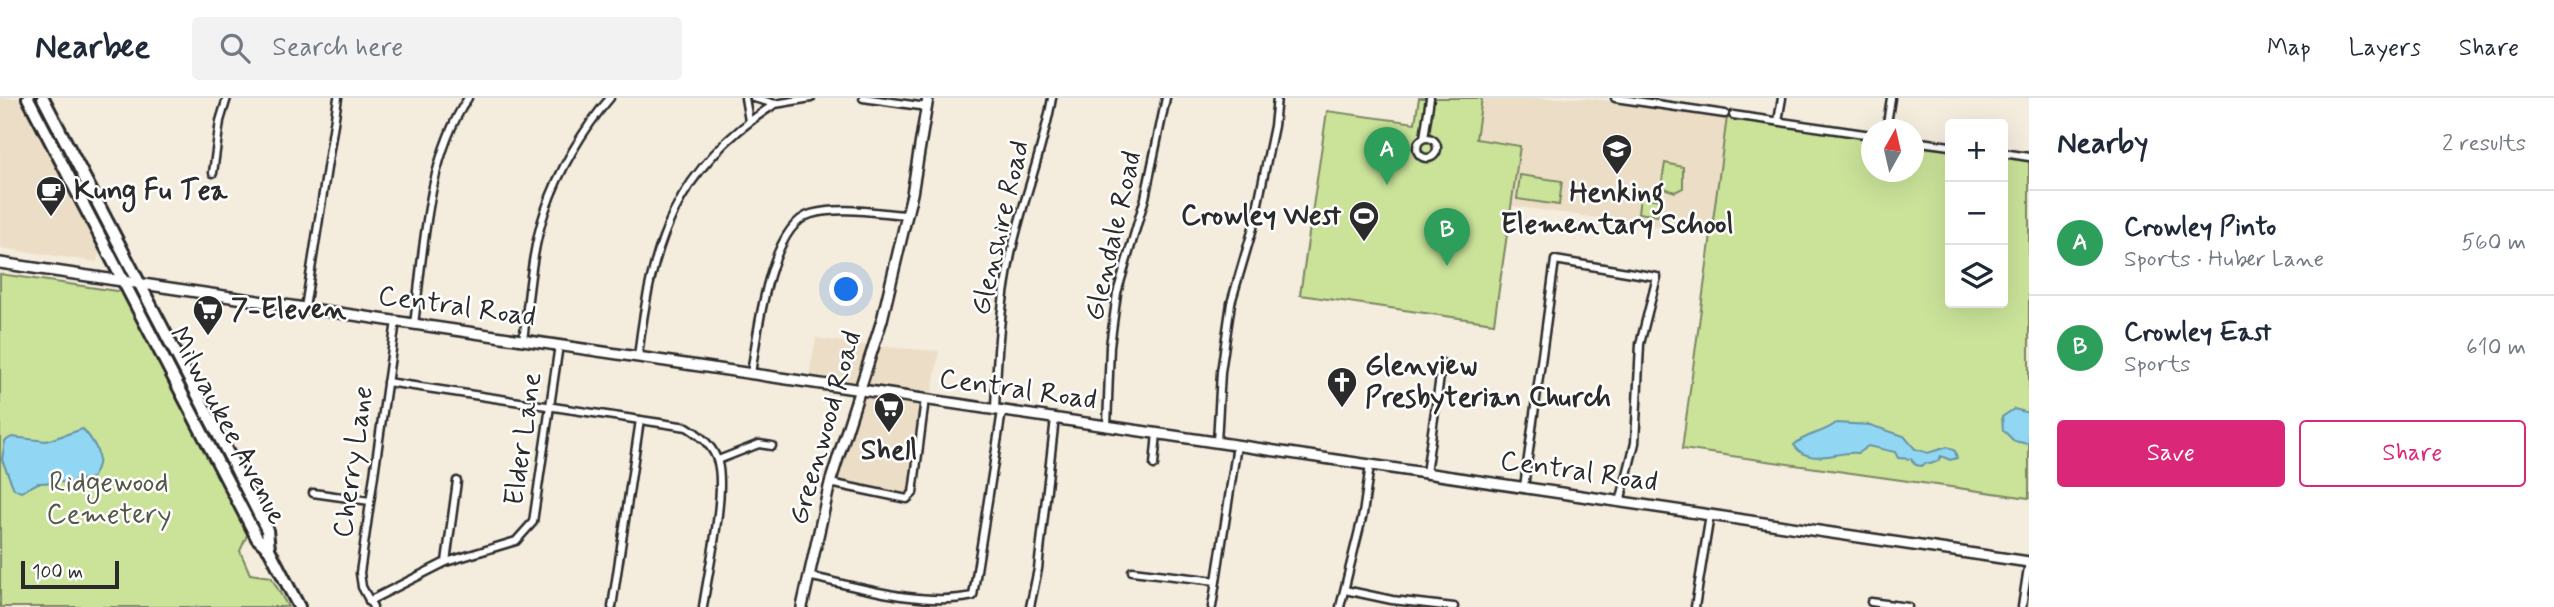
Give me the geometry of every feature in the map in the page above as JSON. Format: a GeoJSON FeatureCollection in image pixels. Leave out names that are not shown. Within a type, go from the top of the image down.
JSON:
{"type":"FeatureCollection","features":[{"type":"Feature","properties":{"kind":"main road","name":"Milwaukee Avenue"},"geometry":{"type":"LineString","coordinates":[[28,98],[257,538],[269,549]]}},
{"type":"Feature","properties":{"kind":"main road","name":"Milwaukee Avenue"},"geometry":{"type":"LineString","coordinates":[[43,98],[267,530],[269,549]]}},
{"type":"Feature","properties":{"kind":"main road","name":"Greenwood Road"},"geometry":{"type":"LineString","coordinates":[[802,607],[830,484],[882,320],[907,215],[928,102]]}},
{"type":"Feature","properties":{"kind":"main road"},"geometry":{"type":"LineString","coordinates":[[42,125],[55,128],[74,165],[83,173]]}},
{"type":"Feature","properties":{"kind":"main road","name":"Central Road"},"geometry":{"type":"LineString","coordinates":[[0,263],[2029,561]]}},
{"type":"Feature","properties":{"kind":"main road"},"geometry":{"type":"LineString","coordinates":[[269,549],[299,607]]}},
{"type":"Feature","properties":{"kind":"street"},"geometry":{"type":"LineString","coordinates":[[213,173],[220,121],[227,98]]}},
{"type":"Feature","properties":{"kind":"street"},"geometry":{"type":"LineString","coordinates":[[305,308],[338,98]]}},
{"type":"Feature","properties":{"kind":"street"},"geometry":{"type":"LineString","coordinates":[[414,324],[438,163],[459,111],[468,98]]}},
{"type":"Feature","properties":{"kind":"street"},"geometry":{"type":"LineString","coordinates":[[523,340],[545,211],[569,158],[599,110],[610,98]]}},
{"type":"Feature","properties":{"kind":"street"},"geometry":{"type":"LineString","coordinates":[[745,98],[749,121]]}},
{"type":"Feature","properties":{"kind":"street"},"geometry":{"type":"LineString","coordinates":[[754,98],[775,104]]}},
{"type":"Feature","properties":{"kind":"street"},"geometry":{"type":"LineString","coordinates":[[638,357],[648,286],[664,231],[677,203],[693,179],[708,160],[749,121],[775,104],[811,98]]}},
{"type":"Feature","properties":{"kind":"street"},"geometry":{"type":"LineString","coordinates":[[863,98],[928,102]]}},
{"type":"Feature","properties":{"kind":"street","name":"Glenshire Road"},"geometry":{"type":"LineString","coordinates":[[998,410],[1000,314],[1011,253],[1037,165],[1052,98]]}},
{"type":"Feature","properties":{"kind":"street","name":"Glendale Road"},"geometry":{"type":"LineString","coordinates":[[1107,426],[1110,346],[1117,293],[1145,198],[1166,98]]}},
{"type":"Feature","properties":{"kind":"street"},"geometry":{"type":"LineString","coordinates":[[1217,442],[1231,303],[1253,228],[1274,126],[1277,98]]}},
{"type":"Feature","properties":{"kind":"street"},"geometry":{"type":"LineString","coordinates":[[1424,138],[1430,98]]}},
{"type":"Feature","properties":{"kind":"street"},"geometry":{"type":"LineString","coordinates":[[1615,98],[1725,114]]}},
{"type":"Feature","properties":{"kind":"street"},"geometry":{"type":"LineString","coordinates":[[1679,107],[1680,98]]}},
{"type":"Feature","properties":{"kind":"street"},"geometry":{"type":"LineString","coordinates":[[1778,121],[1782,98]]}},
{"type":"Feature","properties":{"kind":"street"},"geometry":{"type":"LineString","coordinates":[[1888,119],[1891,98]]}},
{"type":"Feature","properties":{"kind":"street"},"geometry":{"type":"LineString","coordinates":[[1733,115],[1861,133]]}},
{"type":"Feature","properties":{"kind":"street"},"geometry":{"type":"LineString","coordinates":[[1924,142],[1945,145]]}},
{"type":"Feature","properties":{"kind":"street"},"geometry":{"type":"LineString","coordinates":[[2008,154],[2029,157]]}},
{"type":"Feature","properties":{"kind":"street"},"geometry":{"type":"LineString","coordinates":[[751,374],[767,283],[786,236],[796,223],[812,214],[840,212],[907,215]]}},
{"type":"Feature","properties":{"kind":"street"},"geometry":{"type":"LineString","coordinates":[[1524,487],[1555,260],[1657,277],[1640,344],[1635,443],[1620,502]]}},
{"type":"Feature","properties":{"kind":"street","name":"Cherry Lane"},"geometry":{"type":"LineString","coordinates":[[371,604],[362,587],[359,573],[396,321]]}},
{"type":"Feature","properties":{"kind":"street","name":"Elder Lane"},"geometry":{"type":"LineString","coordinates":[[371,604],[446,562],[516,541],[533,522],[559,345]]}},
{"type":"Feature","properties":{"kind":"street"},"geometry":{"type":"LineString","coordinates":[[1426,473],[1442,363]]}},
{"type":"Feature","properties":{"kind":"street"},"geometry":{"type":"LineString","coordinates":[[387,382],[687,427],[701,435],[718,460],[721,484],[703,607]]}},
{"type":"Feature","properties":{"kind":"street"},"geometry":{"type":"LineString","coordinates":[[830,484],[907,499],[913,493],[925,399]]}},
{"type":"Feature","properties":{"kind":"street"},"geometry":{"type":"LineString","coordinates":[[808,576],[922,600],[953,601],[973,596],[998,410]]}},
{"type":"Feature","properties":{"kind":"street"},"geometry":{"type":"LineString","coordinates":[[1030,607],[1038,569],[1055,418]]}},
{"type":"Feature","properties":{"kind":"street"},"geometry":{"type":"LineString","coordinates":[[612,607],[640,420]]}},
{"type":"Feature","properties":{"kind":"street"},"geometry":{"type":"LineString","coordinates":[[1154,464],[1157,433]]}},
{"type":"Feature","properties":{"kind":"street"},"geometry":{"type":"LineString","coordinates":[[718,460],[759,444],[772,446]]}},
{"type":"Feature","properties":{"kind":"street"},"geometry":{"type":"LineString","coordinates":[[1212,607],[1237,445]]}},
{"type":"Feature","properties":{"kind":"street"},"geometry":{"type":"LineString","coordinates":[[1340,607],[1363,514],[1370,465]]}},
{"type":"Feature","properties":{"kind":"street"},"geometry":{"type":"LineString","coordinates":[[446,562],[457,481]]}},
{"type":"Feature","properties":{"kind":"street"},"geometry":{"type":"LineString","coordinates":[[313,493],[370,501]]}},
{"type":"Feature","properties":{"kind":"street"},"geometry":{"type":"LineString","coordinates":[[1695,607],[1710,515]]}},
{"type":"Feature","properties":{"kind":"street"},"geometry":{"type":"LineString","coordinates":[[2022,607],[2029,561]]}},
{"type":"Feature","properties":{"kind":"street"},"geometry":{"type":"LineString","coordinates":[[1132,571],[1216,581]]}},
{"type":"Feature","properties":{"kind":"street"},"geometry":{"type":"LineString","coordinates":[[1345,590],[1392,600],[1454,607]]}},
{"type":"Feature","properties":{"kind":"street"},"geometry":{"type":"LineString","coordinates":[[1871,602],[1908,607]]}},
{"type":"Feature","properties":{"kind":"shaded area"},"geometry":{"type":"Polygon","coordinates":[[[0,98],[20,98],[99,253],[97,262],[0,248],[0,98]]]}},
{"type":"Feature","properties":{"kind":"shaded area","name":"Henking Elementary School"},"geometry":{"type":"Polygon","coordinates":[[[1482,98],[1588,98],[1727,117],[1711,234],[1512,206],[1520,146],[1476,139],[1482,98]]]}},
{"type":"Feature","properties":{"kind":"shaded area"},"geometry":{"type":"Polygon","coordinates":[[[816,338],[870,346],[939,351],[915,496],[908,502],[833,491],[867,383],[809,375],[816,338]]]}},
{"type":"Feature","properties":{"kind":"green space"},"geometry":{"type":"Polygon","coordinates":[[[1419,98],[1482,98],[1476,139],[1520,146],[1494,323],[1300,295],[1327,111],[1415,123],[1419,98]]]}},
{"type":"Feature","properties":{"kind":"green space"},"geometry":{"type":"Polygon","coordinates":[[[1727,117],[1861,137],[1861,182],[1924,182],[1924,145],[1945,148],[1945,308],[2008,308],[2008,158],[2029,160],[2029,498],[1682,449],[1727,117]]]}},
{"type":"Feature","properties":{"kind":"green space"},"geometry":{"type":"Polygon","coordinates":[[[1665,163],[1683,167],[1683,188],[1675,192],[1661,187],[1665,163]]]}},
{"type":"Feature","properties":{"kind":"green space"},"geometry":{"type":"Polygon","coordinates":[[[1520,175],[1562,181],[1559,205],[1517,199],[1520,175]]]}},
{"type":"Feature","properties":{"kind":"green space"},"geometry":{"type":"Polygon","coordinates":[[[1640,197],[1661,200],[1659,216],[1638,213],[1640,197]]]}},
{"type":"Feature","properties":{"kind":"green space","name":"Ridgewood Cemetery"},"geometry":{"type":"Polygon","coordinates":[[[0,274],[123,292],[248,533],[240,551],[250,574],[271,577],[288,607],[0,607],[0,274]]]}},
{"type":"Feature","properties":{"kind":"water"},"geometry":{"type":"Polygon","coordinates":[[[2014,409],[2029,413],[2029,444],[2014,441],[2003,430],[2002,417],[2014,409]]]}},
{"type":"Feature","properties":{"kind":"water"},"geometry":{"type":"Polygon","coordinates":[[[1836,423],[1870,425],[1904,436],[1915,449],[1928,453],[1947,447],[1955,451],[1957,458],[1950,460],[1941,456],[1938,461],[1921,466],[1911,459],[1898,458],[1895,452],[1868,446],[1858,453],[1816,457],[1800,452],[1794,445],[1836,423]]]}},
{"type":"Feature","properties":{"kind":"water"},"geometry":{"type":"Polygon","coordinates":[[[83,429],[98,452],[98,465],[92,478],[38,483],[21,492],[14,489],[2,460],[5,441],[12,437],[46,441],[83,429]]]}},
{"type":"Feature","properties":{"kind":"place","name":"Henking Elementary School"},"geometry":{"type":"Point","coordinates":[1617,176]}},
{"type":"Feature","properties":{"kind":"place","name":"Crowley Pinto"},"geometry":{"type":"Point","coordinates":[1387,185]}},
{"type":"Feature","properties":{"kind":"place","name":"Kung Fu Tea"},"geometry":{"type":"Point","coordinates":[51,218]}},
{"type":"Feature","properties":{"kind":"place","name":"Crowley West"},"geometry":{"type":"Point","coordinates":[1364,243]}},
{"type":"Feature","properties":{"kind":"place","name":"Crowley East"},"geometry":{"type":"Point","coordinates":[1447,266]}},
{"type":"Feature","properties":{"kind":"place","name":"7-Eleven"},"geometry":{"type":"Point","coordinates":[208,337]}},
{"type":"Feature","properties":{"kind":"place","name":"Glenview Presbyterian Church"},"geometry":{"type":"Point","coordinates":[1342,409]}},
{"type":"Feature","properties":{"kind":"place","name":"Shell"},"geometry":{"type":"Point","coordinates":[889,434]}}]}
